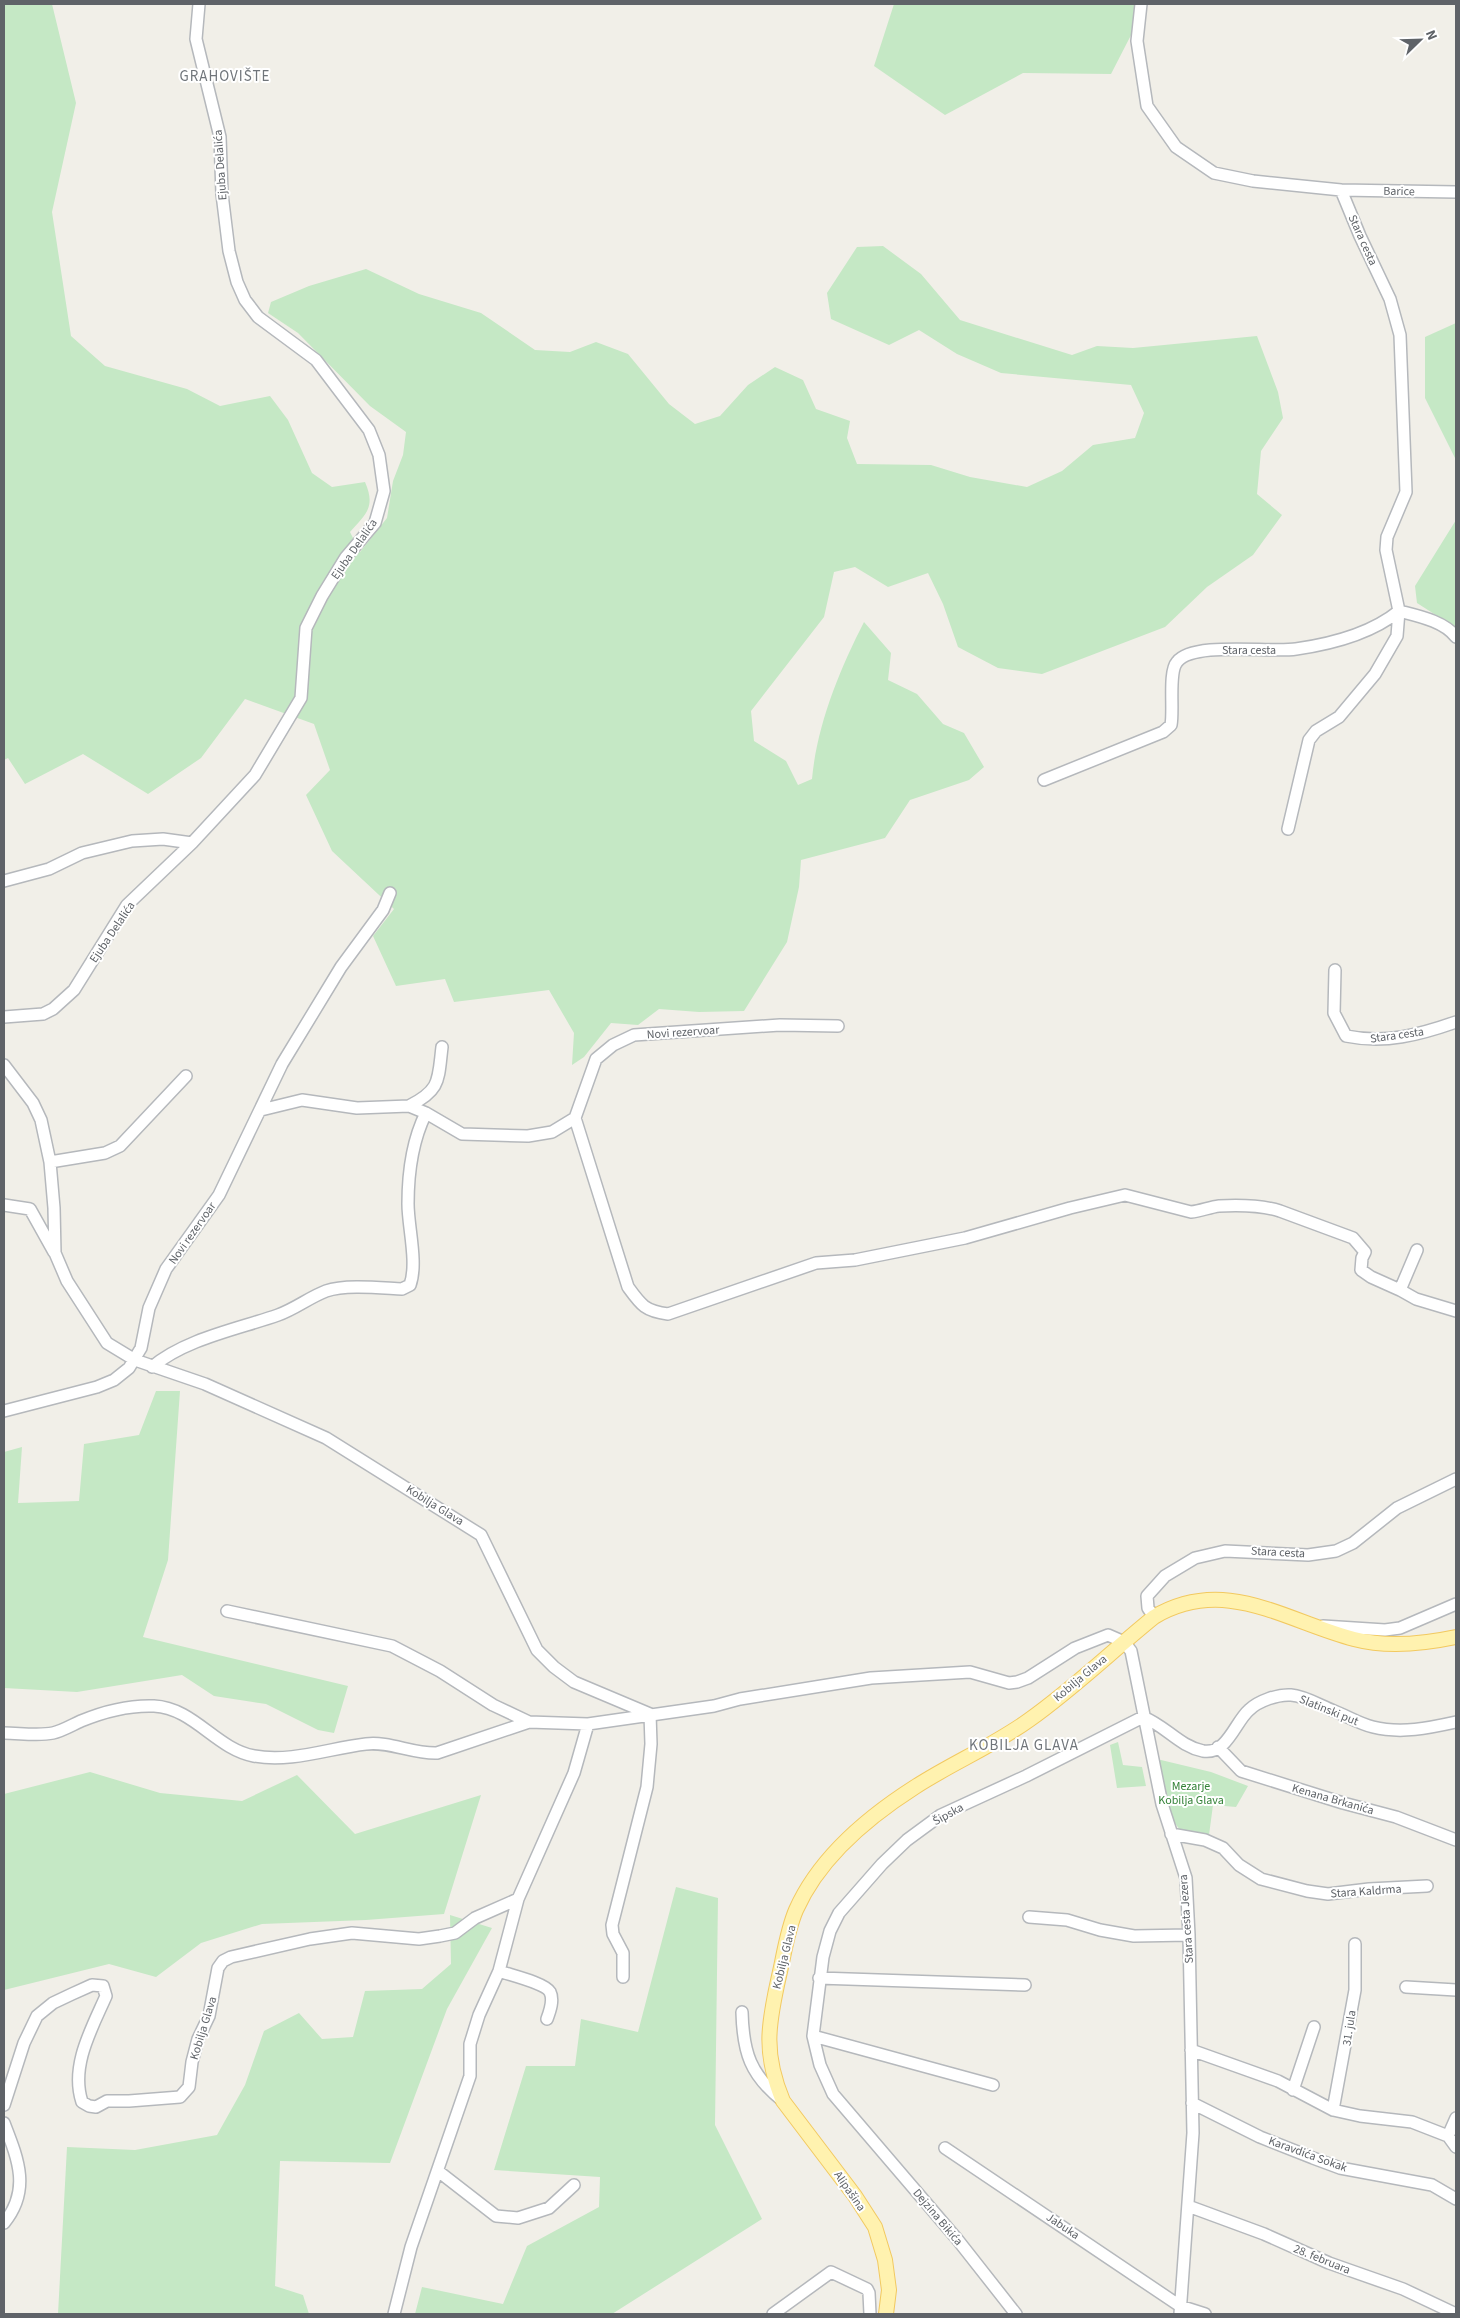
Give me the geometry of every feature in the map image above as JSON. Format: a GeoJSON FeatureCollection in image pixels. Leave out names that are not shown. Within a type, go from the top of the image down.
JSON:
{"type":"FeatureCollection","features":[{"type":"Feature","properties":{"kind":"main road"},"geometry":{"type":"LineString","coordinates":[[1124,1642],[1154,1617],[1173,1606],[1197,1600],[1221,1599],[1263,1606],[1308,1625],[1356,1640],[1403,1645],[1456,1637]]}},
{"type":"Feature","properties":{"kind":"main road","name":"Kobilja Glava"},"geometry":{"type":"LineString","coordinates":[[775,2083],[769,2055],[768,2033],[785,1948],[796,1911],[814,1879],[836,1850],[914,1787],[990,1745],[1030,1720],[1124,1642]]}},
{"type":"Feature","properties":{"kind":"main road","name":"Alipašina"},"geometry":{"type":"LineString","coordinates":[[775,2083],[783,2101],[855,2196],[875,2227],[885,2260],[887,2280],[886,2314]]}},
{"type":"Feature","properties":{"kind":"street","name":"Ejuba Delalića"},"geometry":{"type":"LineString","coordinates":[[4,1017],[31,1016],[53,1009],[74,990],[127,905],[192,843],[255,775],[301,698],[306,628],[322,596],[346,557],[375,523],[384,491],[379,455],[369,430],[316,360],[258,317],[245,300],[237,282],[229,251],[222,194],[220,137],[196,39],[199,4]]}},
{"type":"Feature","properties":{"kind":"street"},"geometry":{"type":"LineString","coordinates":[[1141,4],[1137,42],[1146,106],[1176,147],[1214,173],[1253,181],[1341,190]]}},
{"type":"Feature","properties":{"kind":"street","name":"Barice"},"geometry":{"type":"LineString","coordinates":[[1341,190],[1456,192]]}},
{"type":"Feature","properties":{"kind":"street","name":"Stara cesta"},"geometry":{"type":"LineString","coordinates":[[1288,829],[1309,740],[1316,731],[1339,717],[1379,668],[1397,636],[1399,611],[1386,550],[1387,537],[1406,492],[1400,334],[1390,299],[1360,236],[1341,190]]}},
{"type":"Feature","properties":{"kind":"street"},"geometry":{"type":"LineString","coordinates":[[1399,611],[1433,621],[1452,632],[1456,637]]}},
{"type":"Feature","properties":{"kind":"street","name":"Stara cesta"},"geometry":{"type":"LineString","coordinates":[[1044,780],[1163,732],[1171,726],[1174,714],[1173,673],[1176,662],[1182,657],[1215,650],[1295,649],[1332,642],[1377,625],[1399,611]]}},
{"type":"Feature","properties":{"kind":"street"},"geometry":{"type":"LineString","coordinates":[[4,881],[49,869],[82,853],[132,842],[164,839],[192,843]]}},
{"type":"Feature","properties":{"kind":"street","name":"Novi rezervoar"},"geometry":{"type":"LineString","coordinates":[[135,1360],[141,1348],[149,1308],[166,1269],[219,1195],[282,1064],[342,967],[383,910],[390,893]]}},
{"type":"Feature","properties":{"kind":"street","name":"Stara cesta"},"geometry":{"type":"LineString","coordinates":[[1335,970],[1334,1013],[1346,1036],[1368,1040],[1412,1035],[1456,1022]]}},
{"type":"Feature","properties":{"kind":"street","name":"Novi rezervoar"},"geometry":{"type":"LineString","coordinates":[[575,1118],[596,1059],[612,1045],[634,1035],[780,1025],[838,1026]]}},
{"type":"Feature","properties":{"kind":"street"},"geometry":{"type":"LineString","coordinates":[[261,1110],[302,1100],[357,1108],[409,1106],[426,1098],[433,1090],[438,1080],[442,1047]]}},
{"type":"Feature","properties":{"kind":"street"},"geometry":{"type":"LineString","coordinates":[[4,1065],[33,1103],[41,1120],[50,1162],[55,1253]]}},
{"type":"Feature","properties":{"kind":"street"},"geometry":{"type":"LineString","coordinates":[[50,1162],[105,1153],[120,1146],[186,1076]]}},
{"type":"Feature","properties":{"kind":"street"},"geometry":{"type":"LineString","coordinates":[[409,1106],[426,1113],[462,1134],[528,1136],[552,1132],[575,1118],[628,1287],[641,1306],[654,1312],[668,1314],[816,1264],[855,1260],[965,1238],[1070,1208],[1125,1195],[1191,1212],[1217,1206],[1267,1207],[1280,1211],[1353,1238],[1365,1252],[1362,1258],[1361,1270],[1371,1277],[1416,1299],[1456,1312]]}},
{"type":"Feature","properties":{"kind":"street"},"geometry":{"type":"LineString","coordinates":[[152,1367],[167,1355],[240,1326],[280,1314],[326,1291],[338,1289],[402,1289],[410,1285],[412,1272],[408,1204],[409,1186],[413,1149],[418,1130],[426,1113]]}},
{"type":"Feature","properties":{"kind":"street"},"geometry":{"type":"LineString","coordinates":[[4,1205],[30,1209],[55,1253],[67,1281],[107,1343],[135,1360],[129,1368],[114,1380],[97,1388],[4,1410]]}},
{"type":"Feature","properties":{"kind":"street"},"geometry":{"type":"LineString","coordinates":[[1400,1290],[1417,1250]]}},
{"type":"Feature","properties":{"kind":"street","name":"Kobilja Glava"},"geometry":{"type":"LineString","coordinates":[[135,1360],[205,1384],[326,1438],[481,1535],[536,1650],[574,1682],[650,1714]]}},
{"type":"Feature","properties":{"kind":"street","name":"Stara cesta"},"geometry":{"type":"LineString","coordinates":[[1154,1617],[1148,1608],[1148,1596],[1166,1576],[1195,1558],[1225,1551],[1308,1555],[1336,1551],[1353,1543],[1397,1508],[1456,1479]]}},
{"type":"Feature","properties":{"kind":"street"},"geometry":{"type":"LineString","coordinates":[[1308,1625],[1384,1630],[1400,1628],[1456,1604]]}},
{"type":"Feature","properties":{"kind":"street","name":"Kobilja Glava"},"geometry":{"type":"LineString","coordinates":[[227,1611],[392,1646],[440,1670],[493,1705],[529,1722]]}},
{"type":"Feature","properties":{"kind":"street","name":"Kobilja Glava"},"geometry":{"type":"LineString","coordinates":[[4,1733],[52,1733],[102,1712],[130,1706],[156,1706],[181,1712],[231,1747],[252,1756],[273,1758],[331,1751],[368,1743],[422,1753],[437,1752],[529,1722],[588,1724],[714,1706],[871,1678],[970,1672],[1009,1683],[1017,1682],[1023,1681],[1075,1648],[1093,1639],[1108,1635],[1124,1642]]}},
{"type":"Feature","properties":{"kind":"street","name":"Stara cesta Jezera"},"geometry":{"type":"LineString","coordinates":[[1124,1642],[1131,1651],[1162,1804],[1186,1878],[1193,2133],[1180,2310]]}},
{"type":"Feature","properties":{"kind":"street","name":"Slatinski put"},"geometry":{"type":"LineString","coordinates":[[1218,1747],[1229,1739],[1250,1708],[1277,1696],[1292,1695],[1372,1727],[1418,1730],[1456,1722]]}},
{"type":"Feature","properties":{"kind":"street"},"geometry":{"type":"LineString","coordinates":[[623,1977],[623,1952],[613,1934],[612,1926],[647,1787],[650,1714]]}},
{"type":"Feature","properties":{"kind":"street"},"geometry":{"type":"LineString","coordinates":[[1143,1717],[1157,1722],[1187,1746],[1205,1751],[1218,1747]]}},
{"type":"Feature","properties":{"kind":"street","name":"Šipska"},"geometry":{"type":"LineString","coordinates":[[857,2122],[833,2094],[820,2065],[813,2036],[819,1978],[830,1931],[839,1913],[882,1864],[907,1840],[941,1815],[1052,1764],[1143,1717]]}},
{"type":"Feature","properties":{"kind":"street"},"geometry":{"type":"LineString","coordinates":[[394,2314],[411,2247],[470,2076],[469,2051],[473,2031],[499,1971],[518,1899],[574,1773],[588,1724]]}},
{"type":"Feature","properties":{"kind":"street","name":"Kenana Brkanića"},"geometry":{"type":"LineString","coordinates":[[1218,1747],[1241,1772],[1396,1817],[1456,1840]]}},
{"type":"Feature","properties":{"kind":"street","name":"Stara Kaldrma"},"geometry":{"type":"LineString","coordinates":[[1171,1834],[1205,1840],[1223,1848],[1239,1865],[1261,1879],[1307,1891],[1328,1894],[1369,1889],[1427,1886]]}},
{"type":"Feature","properties":{"kind":"street","name":"Kobilja Glava"},"geometry":{"type":"LineString","coordinates":[[4,2105],[24,2043],[37,2016],[53,2003],[92,1985],[103,1986],[106,1996],[82,2052],[79,2093],[82,2102],[96,2107],[108,2101],[180,2097],[189,2087],[192,2062],[198,2040],[209,2016],[218,1968],[223,1961],[310,1939],[352,1933],[419,1939],[440,1936],[456,1932],[475,1918],[518,1899]]}},
{"type":"Feature","properties":{"kind":"street"},"geometry":{"type":"LineString","coordinates":[[1029,1917],[1067,1920],[1100,1930],[1134,1936],[1189,1935]]}},
{"type":"Feature","properties":{"kind":"street","name":"31. jula"},"geometry":{"type":"LineString","coordinates":[[1333,2110],[1355,1990],[1355,1944]]}},
{"type":"Feature","properties":{"kind":"street"},"geometry":{"type":"LineString","coordinates":[[499,1971],[545,1986],[551,1993],[552,2006],[547,2019]]}},
{"type":"Feature","properties":{"kind":"street"},"geometry":{"type":"LineString","coordinates":[[819,1978],[1025,1985]]}},
{"type":"Feature","properties":{"kind":"street"},"geometry":{"type":"LineString","coordinates":[[1406,1987],[1456,1990]]}},
{"type":"Feature","properties":{"kind":"street"},"geometry":{"type":"LineString","coordinates":[[742,2012],[744,2043],[755,2072],[765,2086],[783,2101]]}},
{"type":"Feature","properties":{"kind":"street"},"geometry":{"type":"LineString","coordinates":[[1293,2090],[1314,2027]]}},
{"type":"Feature","properties":{"kind":"street"},"geometry":{"type":"LineString","coordinates":[[813,2036],[993,2085]]}},
{"type":"Feature","properties":{"kind":"street"},"geometry":{"type":"LineString","coordinates":[[1191,2050],[1278,2081],[1333,2110],[1360,2116],[1412,2122],[1448,2136],[1456,2147]]}},
{"type":"Feature","properties":{"kind":"street","name":"Karavdića Sokak"},"geometry":{"type":"LineString","coordinates":[[1192,2103],[1260,2137],[1340,2168],[1432,2185],[1456,2199]]}},
{"type":"Feature","properties":{"kind":"street"},"geometry":{"type":"LineString","coordinates":[[1448,2136],[1456,2118]]}},
{"type":"Feature","properties":{"kind":"street","name":"Dejzina Bikića"},"geometry":{"type":"LineString","coordinates":[[857,2122],[962,2245],[1016,2314]]}},
{"type":"Feature","properties":{"kind":"street"},"geometry":{"type":"LineString","coordinates":[[4,2123],[12,2144],[22,2182],[19,2198],[12,2213],[4,2223]]}},
{"type":"Feature","properties":{"kind":"street","name":"Jabuka"},"geometry":{"type":"LineString","coordinates":[[945,2148],[1180,2310],[1205,2314]]}},
{"type":"Feature","properties":{"kind":"street"},"geometry":{"type":"LineString","coordinates":[[438,2172],[496,2216],[518,2218],[549,2208],[574,2185]]}},
{"type":"Feature","properties":{"kind":"street","name":"28. februara"},"geometry":{"type":"LineString","coordinates":[[1188,2206],[1264,2234],[1329,2263],[1403,2289],[1456,2314]]}},
{"type":"Feature","properties":{"kind":"street"},"geometry":{"type":"LineString","coordinates":[[773,2314],[832,2272],[867,2289],[869,2293],[870,2314]]}},
{"type":"Feature","properties":{"kind":"green space"},"geometry":{"type":"Polygon","coordinates":[[[4,4],[52,4],[76,103],[52,212],[71,336],[105,366],[187,389],[220,406],[270,396],[288,420],[312,473],[332,487],[365,482],[370,498],[368,510],[350,532],[360,552],[387,518],[393,481],[403,455],[406,432],[370,406],[298,333],[268,313],[271,302],[309,286],[366,269],[419,294],[481,313],[535,350],[570,352],[596,342],[628,354],[669,404],[695,424],[720,416],[748,385],[775,367],[803,380],[816,409],[850,421],[847,438],[857,464],[931,465],[970,477],[1027,487],[1062,471],[1093,445],[1135,438],[1144,413],[1131,385],[1001,373],[957,354],[919,330],[889,345],[831,319],[827,293],[857,247],[883,246],[921,274],[960,320],[1072,355],[1097,346],[1133,348],[1257,336],[1278,392],[1283,418],[1261,451],[1257,494],[1282,515],[1253,555],[1207,587],[1165,627],[1042,674],[998,668],[958,647],[943,604],[928,573],[888,587],[855,567],[834,572],[824,617],[751,711],[754,741],[786,761],[798,785],[812,779],[819,739],[830,699],[864,622],[891,653],[888,680],[917,694],[943,724],[964,733],[984,767],[969,780],[910,800],[885,838],[801,860],[799,887],[787,942],[744,1011],[699,1012],[659,1009],[638,1025],[611,1023],[584,1057],[572,1065],[574,1033],[549,990],[454,1002],[445,979],[396,986],[373,936],[394,909],[332,851],[306,795],[330,770],[314,724],[245,699],[201,758],[148,794],[83,754],[25,784],[8,758],[4,760],[4,4]]]}},
{"type":"Feature","properties":{"kind":"green space"},"geometry":{"type":"Polygon","coordinates":[[[894,4],[1147,4],[1111,74],[1023,73],[945,115],[874,66],[894,4]]]}},
{"type":"Feature","properties":{"kind":"green space"},"geometry":{"type":"Polygon","coordinates":[[[1456,323],[1456,460],[1425,398],[1425,337],[1456,323]]]}},
{"type":"Feature","properties":{"kind":"green space"},"geometry":{"type":"Polygon","coordinates":[[[1456,520],[1456,628],[1417,603],[1415,586],[1456,520]]]}},
{"type":"Feature","properties":{"kind":"green space"},"geometry":{"type":"Polygon","coordinates":[[[156,1391],[180,1391],[168,1560],[143,1637],[348,1686],[334,1733],[318,1730],[266,1704],[214,1696],[182,1675],[77,1692],[4,1688],[4,1452],[22,1447],[18,1503],[79,1501],[84,1444],[139,1435],[156,1391]]]}},
{"type":"Feature","properties":{"kind":"green space","name":"Mezarje Kobilja Glava"},"geometry":{"type":"Polygon","coordinates":[[[1118,1742],[1123,1765],[1142,1767],[1146,1786],[1117,1788],[1110,1745],[1118,1742]]]}},
{"type":"Feature","properties":{"kind":"green space","name":"Mezarje Kobilja Glava"},"geometry":{"type":"Polygon","coordinates":[[[1161,1760],[1211,1772],[1248,1786],[1236,1807],[1213,1805],[1209,1835],[1192,1835],[1179,1829],[1170,1813],[1155,1762],[1161,1760]]]}},
{"type":"Feature","properties":{"kind":"green space"},"geometry":{"type":"Polygon","coordinates":[[[90,1772],[160,1793],[242,1801],[297,1775],[355,1834],[481,1795],[444,1914],[366,1920],[262,1924],[201,1943],[156,1977],[109,1964],[4,1990],[4,1794],[90,1772]]]}},
{"type":"Feature","properties":{"kind":"green space"},"geometry":{"type":"Polygon","coordinates":[[[676,1887],[718,1898],[715,2125],[762,2219],[612,2314],[415,2314],[422,2287],[503,2304],[527,2246],[599,2207],[600,2177],[494,2170],[526,2066],[575,2066],[581,2019],[638,2032],[676,1887]]]}},
{"type":"Feature","properties":{"kind":"green space"},"geometry":{"type":"Polygon","coordinates":[[[450,1915],[492,1928],[447,2009],[390,2163],[280,2161],[275,2286],[303,2295],[309,2314],[58,2314],[67,2147],[135,2150],[217,2135],[245,2085],[264,2031],[299,2013],[322,2039],[353,2037],[365,1991],[422,1989],[451,1964],[450,1915]]]}},
{"type":"Feature","properties":{"kind":"district","name":"GRAHOVIŠTE"},"geometry":{"type":"Point","coordinates":[225,76]}},
{"type":"Feature","properties":{"kind":"district","name":"KOBILJA GLAVA"},"geometry":{"type":"Point","coordinates":[1024,1745]}}]}
